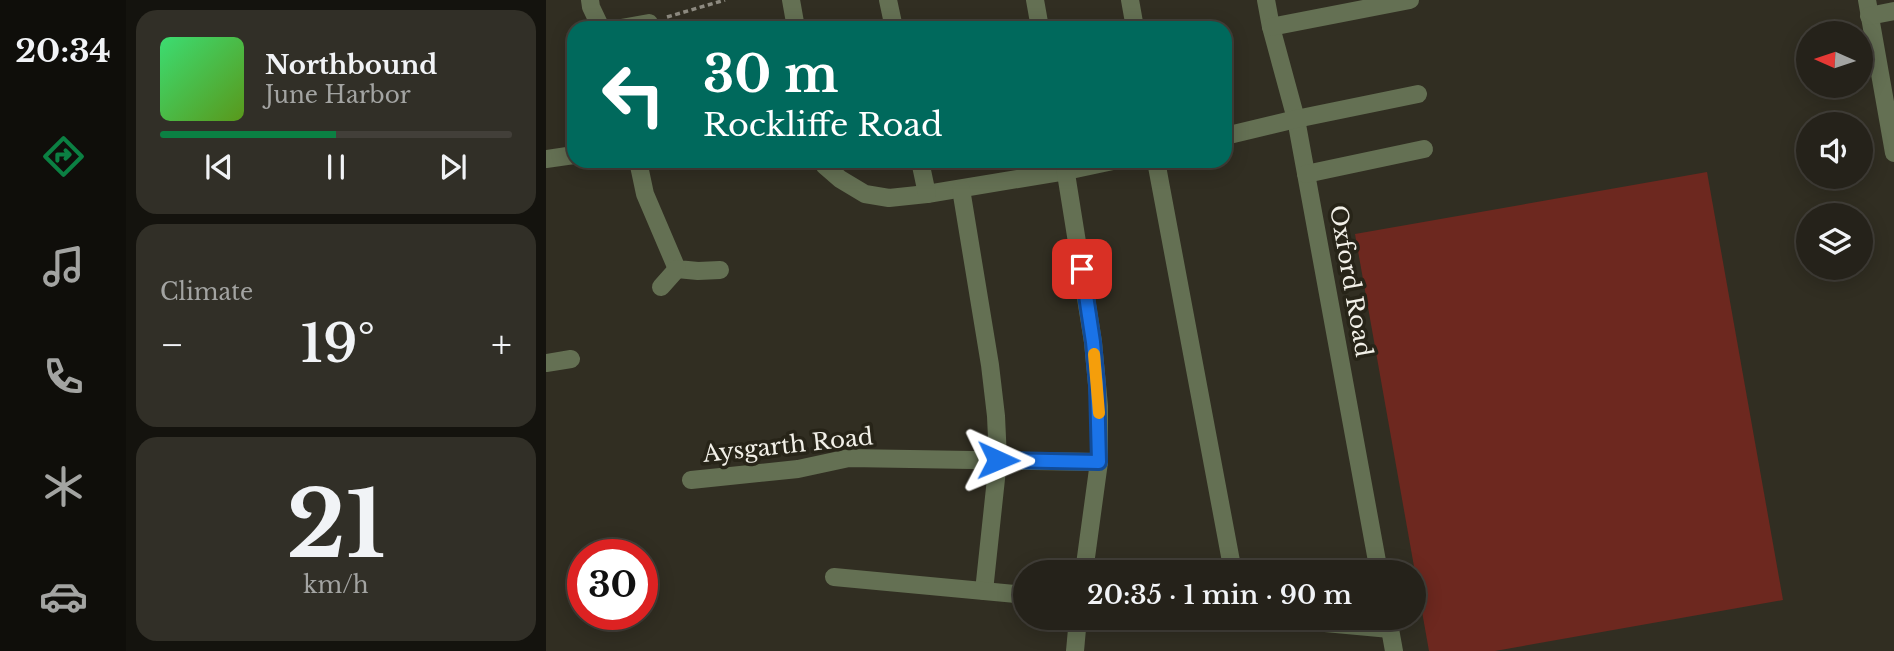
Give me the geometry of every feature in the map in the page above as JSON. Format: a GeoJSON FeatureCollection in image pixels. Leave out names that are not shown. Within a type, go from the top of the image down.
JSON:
{"type":"FeatureCollection","features":[{"type":"Feature","properties":{"kind":"street"},"geometry":{"type":"LineString","coordinates":[[590,0],[598,21]]}},
{"type":"Feature","properties":{"kind":"street"},"geometry":{"type":"LineString","coordinates":[[791,0],[795,21]]}},
{"type":"Feature","properties":{"kind":"street"},"geometry":{"type":"LineString","coordinates":[[888,0],[892,21]]}},
{"type":"Feature","properties":{"kind":"street"},"geometry":{"type":"LineString","coordinates":[[1035,0],[1039,21]]}},
{"type":"Feature","properties":{"kind":"street"},"geometry":{"type":"LineString","coordinates":[[1130,0],[1134,21]]}},
{"type":"Feature","properties":{"kind":"street","name":"Oxford Road"},"geometry":{"type":"LineString","coordinates":[[1266,0],[1270,27],[1296,119],[1377,560]]}},
{"type":"Feature","properties":{"kind":"street"},"geometry":{"type":"LineString","coordinates":[[1270,27],[1410,0]]}},
{"type":"Feature","properties":{"kind":"street"},"geometry":{"type":"LineString","coordinates":[[1894,11],[1868,8],[1894,153]]}},
{"type":"Feature","properties":{"kind":"street"},"geometry":{"type":"LineString","coordinates":[[1232,133],[1418,94]]}},
{"type":"Feature","properties":{"kind":"street"},"geometry":{"type":"LineString","coordinates":[[1306,174],[1423,149]]}},
{"type":"Feature","properties":{"kind":"street"},"geometry":{"type":"LineString","coordinates":[[546,159],[567,156]]}},
{"type":"Feature","properties":{"kind":"street"},"geometry":{"type":"LineString","coordinates":[[639,168],[645,194],[677,269]]}},
{"type":"Feature","properties":{"kind":"street"},"geometry":{"type":"LineString","coordinates":[[827,168],[865,194],[889,198],[961,189],[1056,168]]}},
{"type":"Feature","properties":{"kind":"street"},"geometry":{"type":"LineString","coordinates":[[921,168],[927,194]]}},
{"type":"Feature","properties":{"kind":"street"},"geometry":{"type":"LineString","coordinates":[[1065,168],[1093,342],[1099,407],[1099,462],[1085,560]]}},
{"type":"Feature","properties":{"kind":"street"},"geometry":{"type":"LineString","coordinates":[[1157,168],[1231,560]]}},
{"type":"Feature","properties":{"kind":"street"},"geometry":{"type":"LineString","coordinates":[[961,189],[996,416],[998,460],[984,591]]}},
{"type":"Feature","properties":{"kind":"street"},"geometry":{"type":"LineString","coordinates":[[677,269],[720,270]]}},
{"type":"Feature","properties":{"kind":"street"},"geometry":{"type":"LineString","coordinates":[[661,287],[677,269]]}},
{"type":"Feature","properties":{"kind":"street"},"geometry":{"type":"LineString","coordinates":[[546,363],[571,359]]}},
{"type":"Feature","properties":{"kind":"street","name":"Aysgarth Road"},"geometry":{"type":"LineString","coordinates":[[691,480],[798,469],[849,458],[1099,462]]}},
{"type":"Feature","properties":{"kind":"street"},"geometry":{"type":"LineString","coordinates":[[834,577],[1013,594]]}},
{"type":"Feature","properties":{"kind":"street"},"geometry":{"type":"LineString","coordinates":[[1074,651],[1077,630]]}},
{"type":"Feature","properties":{"kind":"street"},"geometry":{"type":"LineString","coordinates":[[1390,630],[1394,651]]}},
{"type":"Feature","properties":{"kind":"path"},"geometry":{"type":"LineString","coordinates":[[656,21],[725,0]]}},
{"type":"Feature","properties":{"kind":"shaded area"},"geometry":{"type":"Polygon","coordinates":[[[1707,172],[1783,600],[1495,651],[1429,651],[1425,630],[1426,560],[1413,560],[1355,234],[1707,172]]]}},
{"type":"Feature","properties":{"kind":"slow traffic"},"geometry":{"type":"LineString","coordinates":[[1094,354],[1099,413]]}},
{"type":"Feature","properties":{"kind":"route"},"geometry":{"type":"LineString","coordinates":[[998,460],[1099,462],[1099,407],[1082,269]]}}]}
